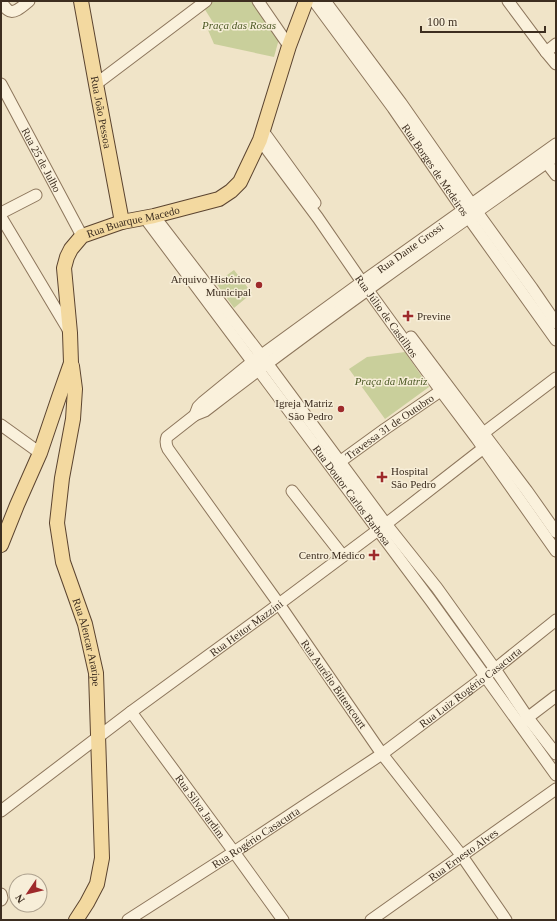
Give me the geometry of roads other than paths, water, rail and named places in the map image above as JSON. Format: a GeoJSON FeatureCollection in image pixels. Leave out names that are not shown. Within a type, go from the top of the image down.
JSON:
{"type":"FeatureCollection","features":[{"type":"Feature","properties":{"kind":"main road","name":"Rua João Pessoa"},"geometry":{"type":"LineString","coordinates":[[81,1],[122,222]]}},
{"type":"Feature","properties":{"kind":"main road","name":"Rua Buarque Macedo"},"geometry":{"type":"LineString","coordinates":[[1,546],[40,453],[72,363],[64,268],[69,253],[82,236],[122,222],[149,217],[219,199],[231,192],[240,182],[261,135],[289,46],[306,1]]}},
{"type":"Feature","properties":{"kind":"main road","name":"Rua Alencar Araripe"},"geometry":{"type":"LineString","coordinates":[[72,363],[75,389],[73,419],[62,478],[57,523],[63,562],[85,624],[96,672],[102,858],[97,884],[76,920]]}},
{"type":"Feature","properties":{"kind":"street"},"geometry":{"type":"LineString","coordinates":[[1,2],[8,11],[12,12],[29,1]]}},
{"type":"Feature","properties":{"kind":"street"},"geometry":{"type":"LineString","coordinates":[[96,84],[206,1]]}},
{"type":"Feature","properties":{"kind":"street"},"geometry":{"type":"LineString","coordinates":[[258,1],[289,46]]}},
{"type":"Feature","properties":{"kind":"street","name":"Rua Borges de Medeiros"},"geometry":{"type":"LineString","coordinates":[[314,1],[397,105]]}},
{"type":"Feature","properties":{"kind":"street","name":"Rua Borges de Medeiros"},"geometry":{"type":"LineString","coordinates":[[325,1],[470,211],[528,291],[556,323]]}},
{"type":"Feature","properties":{"kind":"street"},"geometry":{"type":"LineString","coordinates":[[508,1],[556,64]]}},
{"type":"Feature","properties":{"kind":"street"},"geometry":{"type":"LineString","coordinates":[[546,52],[556,44]]}},
{"type":"Feature","properties":{"kind":"street","name":"Rua 25 de Julho"},"geometry":{"type":"LineString","coordinates":[[1,84],[82,236]]}},
{"type":"Feature","properties":{"kind":"street","name":"Rua Júlio de Castilhos"},"geometry":{"type":"LineString","coordinates":[[261,135],[303,186],[320,216],[367,284],[483,440],[556,551]]}},
{"type":"Feature","properties":{"kind":"street","name":"Rua Dante Grossi"},"geometry":{"type":"LineString","coordinates":[[166,445],[165,441],[167,437],[195,415],[198,407],[203,402],[470,211],[548,158],[556,144]]}},
{"type":"Feature","properties":{"kind":"street"},"geometry":{"type":"LineString","coordinates":[[548,158],[556,175]]}},
{"type":"Feature","properties":{"kind":"street"},"geometry":{"type":"LineString","coordinates":[[1,213],[36,195]]}},
{"type":"Feature","properties":{"kind":"street"},"geometry":{"type":"LineString","coordinates":[[1,217],[70,333]]}},
{"type":"Feature","properties":{"kind":"street","name":"Rua Doutor Carlos Barbosa"},"geometry":{"type":"LineString","coordinates":[[149,217],[382,527],[431,601],[485,676],[524,721],[556,754]]}},
{"type":"Feature","properties":{"kind":"street","name":"Rua Borges de Medeiros"},"geometry":{"type":"LineString","coordinates":[[528,291],[556,340]]}},
{"type":"Feature","properties":{"kind":"street","name":"Rua Heitor Mazzini"},"geometry":{"type":"LineString","coordinates":[[1,811],[131,712],[382,527],[556,378]]}},
{"type":"Feature","properties":{"kind":"street","name":"Travessa 31 de Outubro"},"geometry":{"type":"LineString","coordinates":[[335,465],[444,388]]}},
{"type":"Feature","properties":{"kind":"street"},"geometry":{"type":"LineString","coordinates":[[1,425],[40,453]]}},
{"type":"Feature","properties":{"kind":"street","name":"Rua Júlio de Castilhos"},"geometry":{"type":"LineString","coordinates":[[483,440],[527,491],[556,532]]}},
{"type":"Feature","properties":{"kind":"street","name":"Rua Aurélio Bittencourt"},"geometry":{"type":"LineString","coordinates":[[166,445],[279,604],[382,754],[462,856],[506,920]]}},
{"type":"Feature","properties":{"kind":"street"},"geometry":{"type":"LineString","coordinates":[[292,491],[343,556]]}},
{"type":"Feature","properties":{"kind":"street"},"geometry":{"type":"LineString","coordinates":[[1,524],[17,505]]}},
{"type":"Feature","properties":{"kind":"street","name":"Rua Doutor Carlos Barbosa"},"geometry":{"type":"LineString","coordinates":[[382,527],[440,593],[495,669],[556,774]]}},
{"type":"Feature","properties":{"kind":"street"},"geometry":{"type":"LineString","coordinates":[[431,601],[440,593]]}},
{"type":"Feature","properties":{"kind":"street","name":"Rua Luiz Rogério Casacurta"},"geometry":{"type":"LineString","coordinates":[[382,754],[495,669],[556,620]]}},
{"type":"Feature","properties":{"kind":"street"},"geometry":{"type":"LineString","coordinates":[[524,721],[556,696]]}},
{"type":"Feature","properties":{"kind":"street","name":"Rua Silva Jardim"},"geometry":{"type":"LineString","coordinates":[[131,712],[283,920]]}},
{"type":"Feature","properties":{"kind":"street","name":"Rua Rogério Casacurta"},"geometry":{"type":"LineString","coordinates":[[128,920],[382,754]]}},
{"type":"Feature","properties":{"kind":"street","name":"Rua Ernesto Alves"},"geometry":{"type":"LineString","coordinates":[[371,920],[556,788]]}},
{"type":"Feature","properties":{"kind":"street"},"geometry":{"type":"LineString","coordinates":[[1,894],[1,900]]}},
{"type":"Feature","properties":{"kind":"place","name":"Arquivo Histórico Municipal"},"geometry":{"type":"Point","coordinates":[259,285]}},
{"type":"Feature","properties":{"kind":"place","name":"Previne"},"geometry":{"type":"Point","coordinates":[408,316]}},
{"type":"Feature","properties":{"kind":"place","name":"Igreja Matriz São Pedro"},"geometry":{"type":"Point","coordinates":[341,409]}},
{"type":"Feature","properties":{"kind":"place","name":"Hospital São Pedro"},"geometry":{"type":"Point","coordinates":[382,477]}},
{"type":"Feature","properties":{"kind":"place","name":"Centro Médico"},"geometry":{"type":"Point","coordinates":[374,555]}},
{"type":"Feature","properties":{"kind":"park label","name":"Praça das Rosas"},"geometry":{"type":"Point","coordinates":[239,25]}},
{"type":"Feature","properties":{"kind":"park label","name":"Praça da Matriz"},"geometry":{"type":"Point","coordinates":[391,381]}}]}
